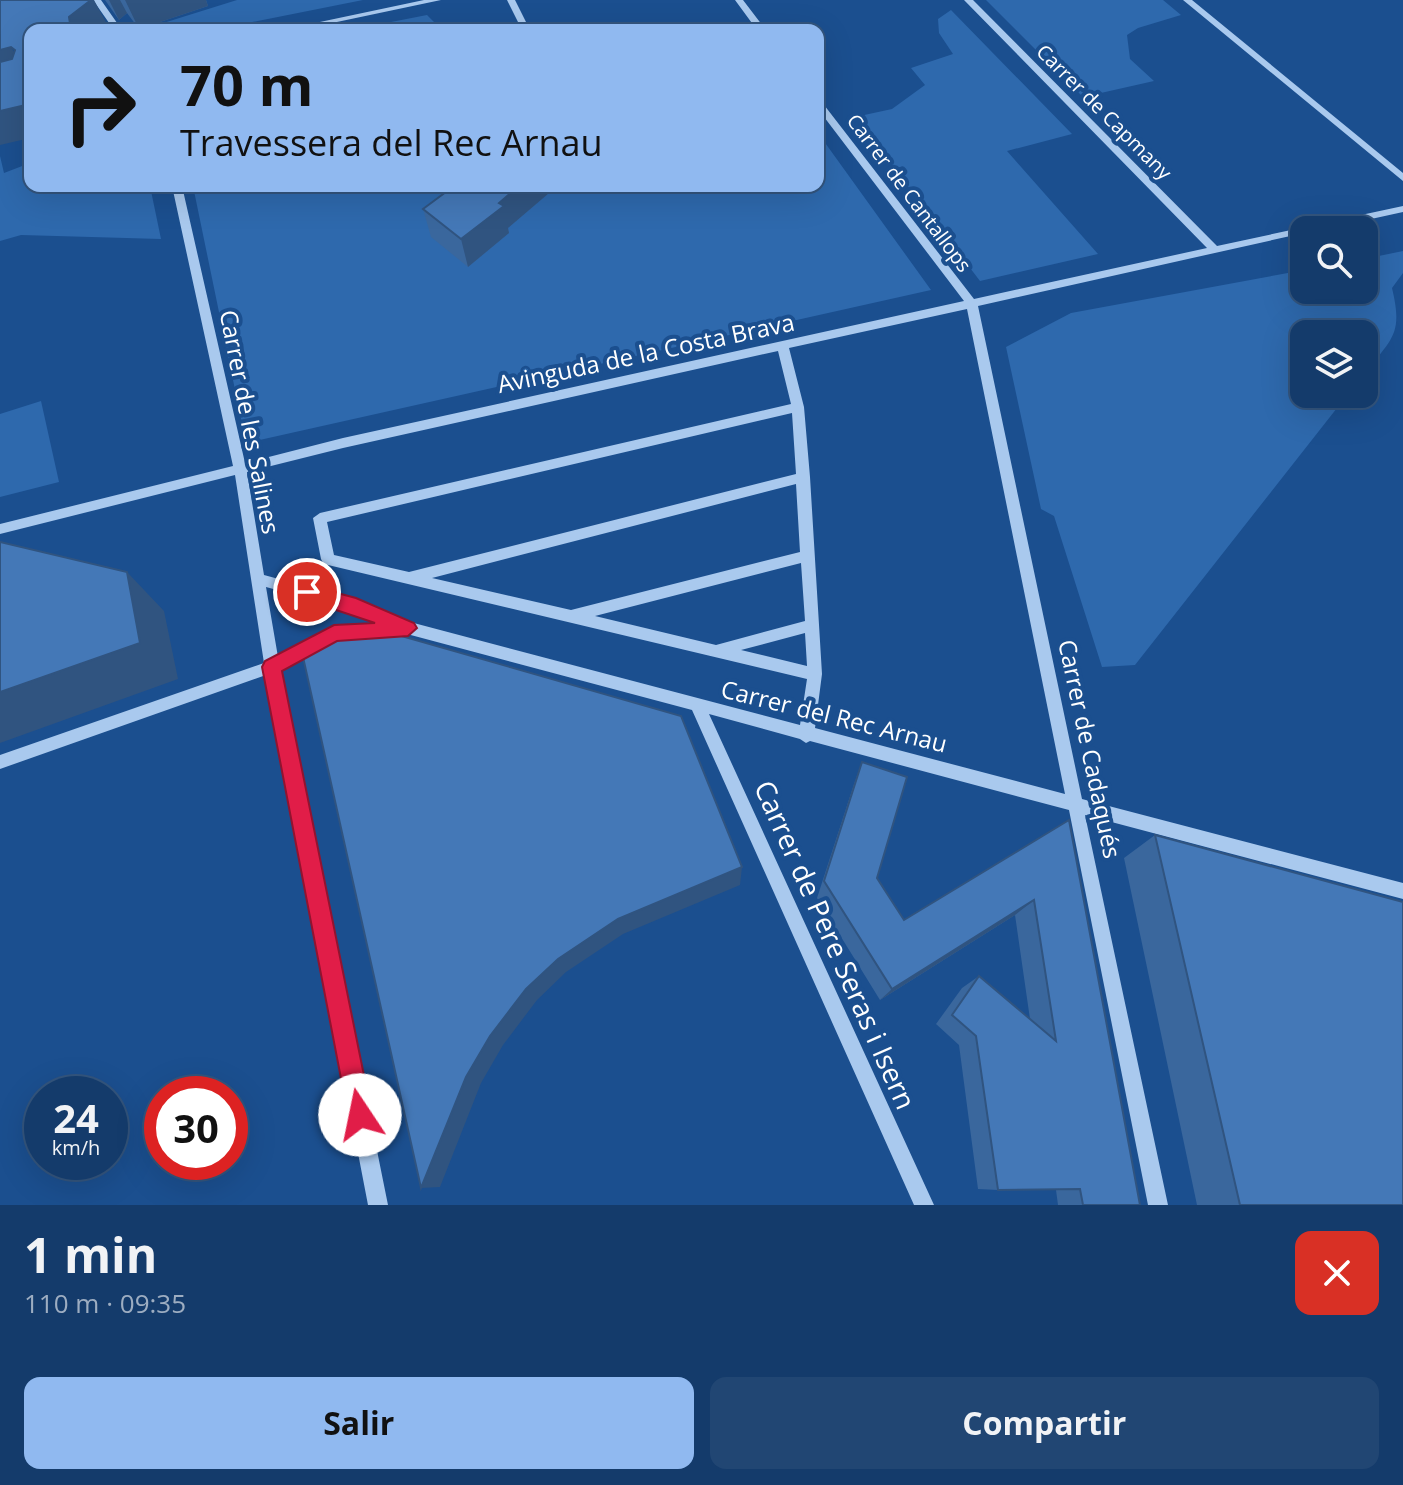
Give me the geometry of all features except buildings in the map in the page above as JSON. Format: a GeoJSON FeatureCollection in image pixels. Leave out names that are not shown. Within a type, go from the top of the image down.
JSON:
{"type":"FeatureCollection","features":[{"type":"Feature","properties":{"kind":"street"},"geometry":{"type":"LineString","coordinates":[[97,0],[114,24]]}},
{"type":"Feature","properties":{"kind":"street"},"geometry":{"type":"LineString","coordinates":[[316,24],[437,0]]}},
{"type":"Feature","properties":{"kind":"street"},"geometry":{"type":"LineString","coordinates":[[511,0],[523,24]]}},
{"type":"Feature","properties":{"kind":"street"},"geometry":{"type":"LineString","coordinates":[[739,0],[757,24]]}},
{"type":"Feature","properties":{"kind":"street","name":"Carrer de Capmany"},"geometry":{"type":"LineString","coordinates":[[968,0],[1214,249]]}},
{"type":"Feature","properties":{"kind":"street"},"geometry":{"type":"LineString","coordinates":[[1187,0],[1403,178]]}},
{"type":"Feature","properties":{"kind":"street","name":"Carrer de Cantallops"},"geometry":{"type":"LineString","coordinates":[[824,111],[972,304]]}},
{"type":"Feature","properties":{"kind":"street","name":"Carrer de les Salines"},"geometry":{"type":"LineString","coordinates":[[178,192],[240,469],[272,667],[378,1205]]}},
{"type":"Feature","properties":{"kind":"street","name":"Avinguda de la Costa Brava"},"geometry":{"type":"LineString","coordinates":[[1370,216],[1403,209]]}},
{"type":"Feature","properties":{"kind":"street","name":"Avinguda de la Costa Brava"},"geometry":{"type":"LineString","coordinates":[[0,529],[240,469],[1290,233]]}},
{"type":"Feature","properties":{"kind":"street","name":"Carrer de Cadaqués"},"geometry":{"type":"LineString","coordinates":[[972,304],[1158,1205]]}},
{"type":"Feature","properties":{"kind":"street"},"geometry":{"type":"LineString","coordinates":[[783,346],[798,407],[804,477],[815,674],[806,736]]}},
{"type":"Feature","properties":{"kind":"street"},"geometry":{"type":"LineString","coordinates":[[798,407],[320,518],[328,559],[815,674]]}},
{"type":"Feature","properties":{"kind":"street"},"geometry":{"type":"LineString","coordinates":[[408,579],[804,477]]}},
{"type":"Feature","properties":{"kind":"street"},"geometry":{"type":"LineString","coordinates":[[569,616],[808,556]]}},
{"type":"Feature","properties":{"kind":"street","name":"Carrer del Rec Arnau"},"geometry":{"type":"LineString","coordinates":[[257,579],[356,606],[408,628],[698,707],[1076,802],[1403,891]]}},
{"type":"Feature","properties":{"kind":"street"},"geometry":{"type":"LineString","coordinates":[[716,651],[811,625]]}},
{"type":"Feature","properties":{"kind":"street"},"geometry":{"type":"LineString","coordinates":[[0,762],[272,667],[334,633],[408,628]]}},
{"type":"Feature","properties":{"kind":"street","name":"Carrer de Pere Seras i Isern"},"geometry":{"type":"LineString","coordinates":[[698,707],[924,1205]]}},
{"type":"Feature","properties":{"kind":"shaded area"},"geometry":{"type":"Polygon","coordinates":[[[237,0],[363,0],[242,24],[160,24],[237,0]]]}},
{"type":"Feature","properties":{"kind":"shaded area"},"geometry":{"type":"Polygon","coordinates":[[[986,0],[1163,0],[1181,15],[1138,28],[1127,35],[1130,59],[1154,81],[1083,97],[986,0]]]}},
{"type":"Feature","properties":{"kind":"shaded area"},"geometry":{"type":"Polygon","coordinates":[[[951,10],[1072,134],[1007,151],[1098,254],[980,281],[855,117],[892,109],[925,85],[911,68],[953,54],[939,33],[938,19],[951,10]]]}},
{"type":"Feature","properties":{"kind":"shaded area"},"geometry":{"type":"Polygon","coordinates":[[[427,15],[436,24],[381,24],[427,15]]]}},
{"type":"Feature","properties":{"kind":"shaded area"},"geometry":{"type":"Polygon","coordinates":[[[824,141],[931,290],[246,443],[194,192],[824,192],[824,141]]]}},
{"type":"Feature","properties":{"kind":"shaded area"},"geometry":{"type":"Polygon","coordinates":[[[0,156],[4,173],[24,165],[24,192],[151,192],[161,239],[21,235],[0,241],[0,156]]]}},
{"type":"Feature","properties":{"kind":"shaded area"},"geometry":{"type":"Polygon","coordinates":[[[1403,251],[1403,273],[1392,288],[1396,326],[1389,343],[1378,357],[1378,320],[1290,320],[1290,408],[1337,408],[1135,665],[1102,667],[1054,516],[1041,509],[1006,347],[1071,313],[1290,273],[1290,304],[1378,304],[1378,256],[1403,251]]]}},
{"type":"Feature","properties":{"kind":"shaded area"},"geometry":{"type":"Polygon","coordinates":[[[41,401],[59,482],[0,497],[0,414],[41,401]]]}},
{"type":"Feature","properties":{"kind":"route"},"geometry":{"type":"LineString","coordinates":[[307,592],[356,606],[408,628],[334,633],[272,667],[360,1115]]}}]}
